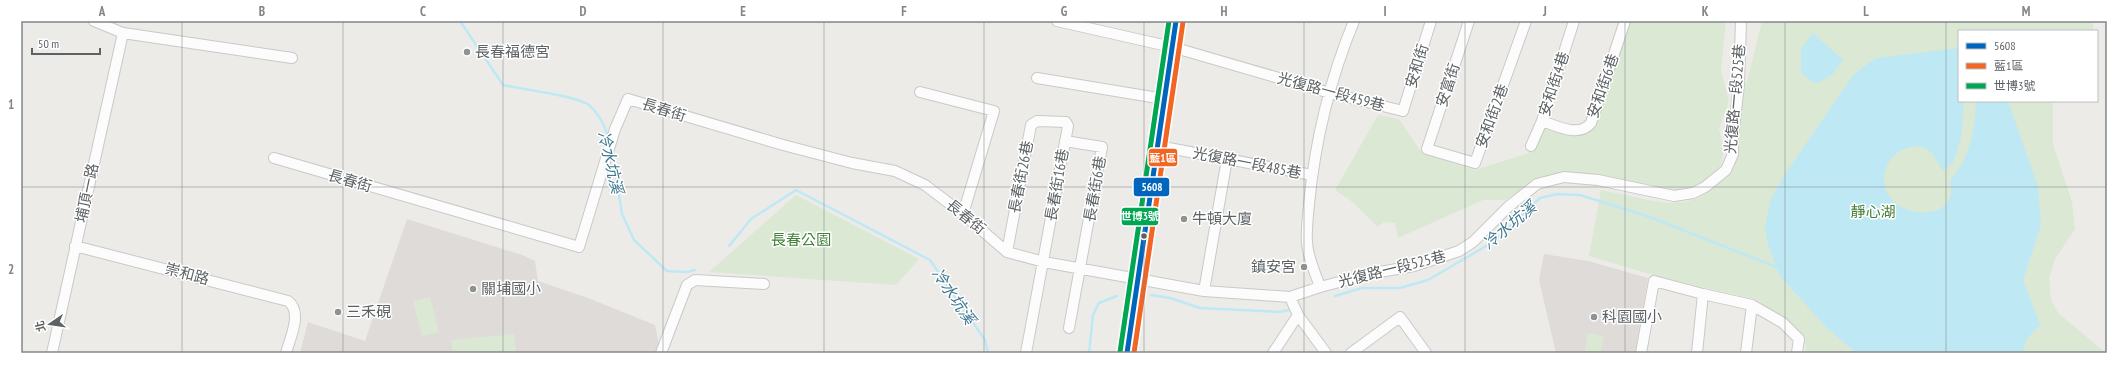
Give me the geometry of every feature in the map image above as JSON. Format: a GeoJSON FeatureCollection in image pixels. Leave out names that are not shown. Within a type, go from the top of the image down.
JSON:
{"type":"FeatureCollection","features":[{"type":"Feature","properties":{"kind":"main road"},"geometry":{"type":"LineString","coordinates":[[1127,353],[1176,21]]}},
{"type":"Feature","properties":{"kind":"street"},"geometry":{"type":"LineString","coordinates":[[94,21],[123,32],[292,58]]}},
{"type":"Feature","properties":{"kind":"street","name":"光復路一段459巷"},"geometry":{"type":"LineString","coordinates":[[1057,21],[1172,47],[1330,93],[1403,110],[1411,62],[1424,21]]}},
{"type":"Feature","properties":{"kind":"street"},"geometry":{"type":"LineString","coordinates":[[1320,287],[1309,257],[1306,242],[1312,175],[1340,54],[1354,21]]}},
{"type":"Feature","properties":{"kind":"street","name":"安和街"},"geometry":{"type":"LineString","coordinates":[[1403,110],[1431,21]]}},
{"type":"Feature","properties":{"kind":"street","name":"安富街"},"geometry":{"type":"LineString","coordinates":[[1427,149],[1469,21]]}},
{"type":"Feature","properties":{"kind":"street","name":"安和街2巷"},"geometry":{"type":"LineString","coordinates":[[1427,149],[1475,163],[1526,21]]}},
{"type":"Feature","properties":{"kind":"street","name":"安和街4巷"},"geometry":{"type":"LineString","coordinates":[[1531,146],[1542,121],[1574,21]]}},
{"type":"Feature","properties":{"kind":"street","name":"安和街6巷"},"geometry":{"type":"LineString","coordinates":[[1542,121],[1577,131],[1586,129],[1591,123],[1625,21]]}},
{"type":"Feature","properties":{"kind":"street","name":"光復路一段525巷"},"geometry":{"type":"LineString","coordinates":[[1138,280],[1204,291],[1290,297],[1320,287],[1374,273],[1414,266],[1459,251],[1473,242],[1508,207],[1538,184],[1564,176],[1598,180],[1674,196],[1693,193],[1705,187],[1726,170],[1733,154],[1732,137],[1739,84],[1741,21]]}},
{"type":"Feature","properties":{"kind":"street","name":"埔頂一路"},"geometry":{"type":"LineString","coordinates":[[52,353],[123,32]]}},
{"type":"Feature","properties":{"kind":"street"},"geometry":{"type":"LineString","coordinates":[[1037,78],[1164,99]]}},
{"type":"Feature","properties":{"kind":"street"},"geometry":{"type":"LineString","coordinates":[[920,92],[994,110],[963,214]]}},
{"type":"Feature","properties":{"kind":"street","name":"長春街"},"geometry":{"type":"LineString","coordinates":[[274,158],[579,247],[615,129],[628,99],[783,145],[852,163],[895,171],[925,185],[963,214],[1007,252],[1044,262],[1138,280]]}},
{"type":"Feature","properties":{"kind":"street","name":"長春街26巷"},"geometry":{"type":"LineString","coordinates":[[1007,252],[1031,125],[1037,121],[1052,121]]}},
{"type":"Feature","properties":{"kind":"street","name":"長春街16巷"},"geometry":{"type":"LineString","coordinates":[[1026,353],[1068,126],[1066,122],[1052,121]]}},
{"type":"Feature","properties":{"kind":"street","name":"長春街6巷"},"geometry":{"type":"LineString","coordinates":[[1065,141],[1102,147],[1081,268]]}},
{"type":"Feature","properties":{"kind":"street","name":"光復路一段485巷"},"geometry":{"type":"LineString","coordinates":[[1158,146],[1312,175]]}},
{"type":"Feature","properties":{"kind":"street"},"geometry":{"type":"LineString","coordinates":[[1204,291],[1227,159]]}},
{"type":"Feature","properties":{"kind":"street","name":"崇和路"},"geometry":{"type":"LineString","coordinates":[[75,246],[281,298],[293,304],[296,316],[286,353]]}},
{"type":"Feature","properties":{"kind":"street"},"geometry":{"type":"LineString","coordinates":[[1069,328],[1081,268]]}},
{"type":"Feature","properties":{"kind":"street"},"geometry":{"type":"LineString","coordinates":[[661,353],[687,285],[695,280],[764,284]]}},
{"type":"Feature","properties":{"kind":"street"},"geometry":{"type":"LineString","coordinates":[[1641,353],[1654,281],[1752,305],[1782,323],[1799,339],[1797,353]]}},
{"type":"Feature","properties":{"kind":"street"},"geometry":{"type":"LineString","coordinates":[[1697,353],[1703,294]]}},
{"type":"Feature","properties":{"kind":"street"},"geometry":{"type":"LineString","coordinates":[[1290,297],[1298,315],[1326,353]]}},
{"type":"Feature","properties":{"kind":"street"},"geometry":{"type":"LineString","coordinates":[[1746,353],[1752,305]]}},
{"type":"Feature","properties":{"kind":"street"},"geometry":{"type":"LineString","coordinates":[[1273,353],[1298,315]]}},
{"type":"Feature","properties":{"kind":"street"},"geometry":{"type":"LineString","coordinates":[[1351,353],[1400,317],[1426,353]]}},
{"type":"Feature","properties":{"kind":"shaded area","name":"關埔國小"},"geometry":{"type":"Polygon","coordinates":[[[407,219],[522,255],[535,261],[538,281],[588,298],[655,325],[659,344],[656,353],[300,353],[308,322],[365,341],[407,219]]]}},
{"type":"Feature","properties":{"kind":"shaded area","name":"科園國小"},"geometry":{"type":"Polygon","coordinates":[[[1544,254],[1588,261],[1648,278],[1635,353],[1556,353],[1539,280],[1544,254]]]}},
{"type":"Feature","properties":{"kind":"green space"},"geometry":{"type":"Polygon","coordinates":[[[1629,21],[1726,21],[1721,70],[1729,101],[1719,129],[1724,151],[1720,169],[1704,184],[1692,189],[1675,192],[1598,176],[1528,185],[1521,187],[1521,190],[1505,200],[1483,200],[1398,238],[1395,223],[1384,222],[1378,227],[1350,200],[1335,190],[1378,115],[1399,119],[1422,153],[1475,170],[1529,153],[1538,143],[1545,126],[1571,134],[1589,131],[1594,126],[1629,21]]]}},
{"type":"Feature","properties":{"kind":"green space","name":"靜心湖"},"geometry":{"type":"Polygon","coordinates":[[[1762,21],[2093,21],[2093,30],[1958,30],[1958,102],[2053,102],[2053,144],[2072,202],[2075,229],[2055,259],[2049,279],[2051,299],[2058,313],[2106,353],[1806,353],[1805,340],[1758,300],[1660,277],[1589,256],[1601,190],[1647,200],[1683,202],[1698,198],[1712,188],[1725,171],[1738,146],[1728,120],[1747,82],[1762,21]]]}},
{"type":"Feature","properties":{"kind":"green space","name":"長春公園"},"geometry":{"type":"Polygon","coordinates":[[[796,195],[919,259],[896,285],[709,272],[796,195]]]}},
{"type":"Feature","properties":{"kind":"green space"},"geometry":{"type":"Polygon","coordinates":[[[430,297],[439,332],[422,336],[413,301],[430,297]]]}},
{"type":"Feature","properties":{"kind":"green space"},"geometry":{"type":"Polygon","coordinates":[[[1588,333],[1604,336],[1600,353],[1584,353],[1588,333]]]}},
{"type":"Feature","properties":{"kind":"green space"},"geometry":{"type":"Polygon","coordinates":[[[514,334],[516,353],[453,353],[451,340],[514,334]]]}},
{"type":"Feature","properties":{"kind":"water"},"geometry":{"type":"Polygon","coordinates":[[[1813,33],[1843,60],[1833,74],[1816,84],[1801,73],[1801,49],[1813,33]]]}},
{"type":"Feature","properties":{"kind":"water","name":"靜心湖"},"geometry":{"type":"Polygon","coordinates":[[[1958,48],[1958,102],[1964,102],[1961,137],[1954,161],[1943,171],[1934,156],[1927,149],[1915,146],[1898,152],[1887,166],[1884,182],[1888,195],[1898,205],[1910,210],[1924,212],[1937,210],[1946,203],[1951,191],[1950,180],[1962,163],[1970,144],[1973,133],[1976,102],[2008,102],[2038,187],[2041,225],[2023,280],[2040,325],[2026,341],[2024,353],[1856,353],[1826,327],[1779,275],[1768,244],[1765,227],[1771,199],[1785,174],[1854,74],[1876,58],[1958,48]]]}},
{"type":"Feature","properties":{"kind":"waterway","name":"冷水坑溪"},"geometry":{"type":"LineString","coordinates":[[460,21],[503,85],[563,96],[584,102],[599,116],[604,125],[608,138]]}},
{"type":"Feature","properties":{"kind":"waterway","name":"冷水坑溪"},"geometry":{"type":"LineString","coordinates":[[612,152],[622,214],[634,240],[667,271],[687,272],[695,270]]}},
{"type":"Feature","properties":{"kind":"waterway","name":"冷水坑溪"},"geometry":{"type":"LineString","coordinates":[[729,246],[751,219],[796,190],[930,260],[985,340],[988,353]]}},
{"type":"Feature","properties":{"kind":"waterway","name":"冷水坑溪"},"geometry":{"type":"LineString","coordinates":[[1335,296],[1362,288],[1400,288],[1428,280],[1493,242],[1540,198],[1557,194],[1580,195],[1650,217],[1776,267]]}},
{"type":"Feature","properties":{"kind":"waterway","name":"冷水坑溪"},"geometry":{"type":"LineString","coordinates":[[1151,295],[1170,298],[1200,308],[1280,312],[1293,309]]}},
{"type":"Feature","properties":{"kind":"waterway","name":"冷水坑溪"},"geometry":{"type":"LineString","coordinates":[[1089,353],[1093,315],[1099,303],[1117,296]]}},
{"type":"Feature","properties":{"kind":"transit line","name":"世博3號"},"geometry":{"type":"LineString","coordinates":[[1120,352],[1169,21]]}},
{"type":"Feature","properties":{"kind":"transit line","name":"5608"},"geometry":{"type":"LineString","coordinates":[[1127,353],[1176,21]]}},
{"type":"Feature","properties":{"kind":"transit line","name":"藍1區"},"geometry":{"type":"LineString","coordinates":[[1134,353],[1183,22]]}},
{"type":"Feature","properties":{"kind":"place","name":"長春福德宮"},"geometry":{"type":"Point","coordinates":[467,52]}},
{"type":"Feature","properties":{"kind":"place","name":"牛頓大廈"},"geometry":{"type":"Point","coordinates":[1184,219]}},
{"type":"Feature","properties":{"kind":"place","name":"鎮安宮"},"geometry":{"type":"Point","coordinates":[1304,267]}},
{"type":"Feature","properties":{"kind":"place","name":"關埔國小"},"geometry":{"type":"Point","coordinates":[473,289]}},
{"type":"Feature","properties":{"kind":"place","name":"三禾硯"},"geometry":{"type":"Point","coordinates":[338,312]}},
{"type":"Feature","properties":{"kind":"place","name":"科園國小"},"geometry":{"type":"Point","coordinates":[1594,317]}}]}
